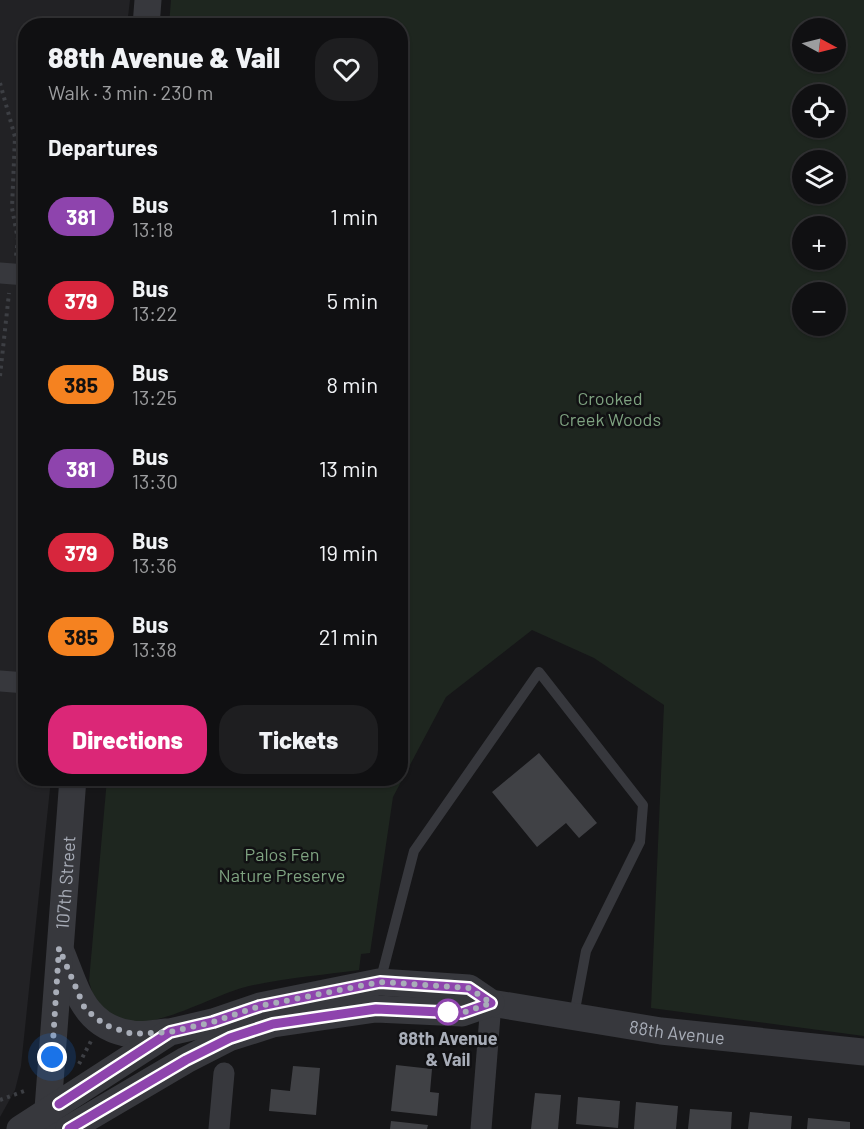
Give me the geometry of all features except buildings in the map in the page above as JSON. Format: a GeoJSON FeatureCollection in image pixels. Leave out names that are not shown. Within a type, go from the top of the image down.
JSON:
{"type":"FeatureCollection","features":[{"type":"Feature","properties":{"kind":"street"},"geometry":{"type":"LineString","coordinates":[[147,18],[148,0]]}},
{"type":"Feature","properties":{"kind":"street"},"geometry":{"type":"LineString","coordinates":[[0,681],[18,682]]}},
{"type":"Feature","properties":{"kind":"street","name":"107th Street"},"geometry":{"type":"LineString","coordinates":[[47,1121],[73,786]]}},
{"type":"Feature","properties":{"kind":"street"},"geometry":{"type":"LineString","coordinates":[[59,948],[85,1009],[93,1016],[105,1025],[132,1034],[170,1032]]}},
{"type":"Feature","properties":{"kind":"street","name":"88th Avenue"},"geometry":{"type":"LineString","coordinates":[[20,1129],[47,1121],[87,1083],[170,1032],[213,1022],[260,1006],[380,982],[469,988],[491,1003],[661,1031],[864,1052]]}},
{"type":"Feature","properties":{"kind":"street"},"geometry":{"type":"LineString","coordinates":[[481,1129],[491,1003]]}},
{"type":"Feature","properties":{"kind":"street","name":"88th Avenue"},"geometry":{"type":"LineString","coordinates":[[69,1129],[221,1042],[273,1024],[376,1009],[462,1013],[491,1003]]}},
{"type":"Feature","properties":{"kind":"street"},"geometry":{"type":"LineString","coordinates":[[219,1129],[224,1073]]}},
{"type":"Feature","properties":{"kind":"lane"},"geometry":{"type":"LineString","coordinates":[[380,982],[414,851],[538,672],[643,805],[640,842],[586,951],[574,1017]]}},
{"type":"Feature","properties":{"kind":"path"},"geometry":{"type":"LineString","coordinates":[[0,83],[15,137],[12,208],[18,240],[0,376]]}},
{"type":"Feature","properties":{"kind":"path"},"geometry":{"type":"LineString","coordinates":[[78,1065],[86,1051]]}},
{"type":"Feature","properties":{"kind":"path"},"geometry":{"type":"LineString","coordinates":[[0,1100],[7,1100]]}},
{"type":"Feature","properties":{"kind":"shaded area"},"geometry":{"type":"Polygon","coordinates":[[[0,0],[130,0],[128,18],[18,18],[18,786],[50,786],[21,1066],[15,1090],[0,1117],[0,0]]]}},
{"type":"Feature","properties":{"kind":"green space","name":"Crooked Creek Woods"},"geometry":{"type":"Polygon","coordinates":[[[171,0],[864,0],[864,1036],[651,1008],[664,705],[594,658],[532,630],[446,697],[408,769],[408,18],[170,18],[171,0]]]}},
{"type":"Feature","properties":{"kind":"green space","name":"Crooked Creek Woods"},"geometry":{"type":"Polygon","coordinates":[[[106,786],[399,786],[393,797],[370,953],[361,954],[359,970],[249,986],[158,1019],[135,1022],[115,1019],[99,1006],[89,981],[106,786]]]}},
{"type":"Feature","properties":{"kind":"bus line","name":"381"},"geometry":{"type":"LineString","coordinates":[[59,1104],[87,1083],[170,1032],[213,1022],[260,1006],[380,982],[469,988],[491,1003],[462,1013],[376,1009],[273,1024],[230,1038],[186,1060],[69,1129]]}},
{"type":"Feature","properties":{"kind":"place","name":"88th Avenue & Vail"},"geometry":{"type":"Point","coordinates":[448,1012]}},
{"type":"Feature","properties":{"kind":"route"},"geometry":{"type":"LineString","coordinates":[[52,1057],[59,948],[85,1009],[105,1025],[132,1034],[170,1032],[213,1022],[260,1006],[380,982],[469,988],[491,1003],[462,1013],[445,1012],[448,1012]]}},
{"type":"Feature","properties":{"kind":"park label","name":"Palos Fen Nature Preserve"},"geometry":{"type":"Point","coordinates":[282,864]}}]}
